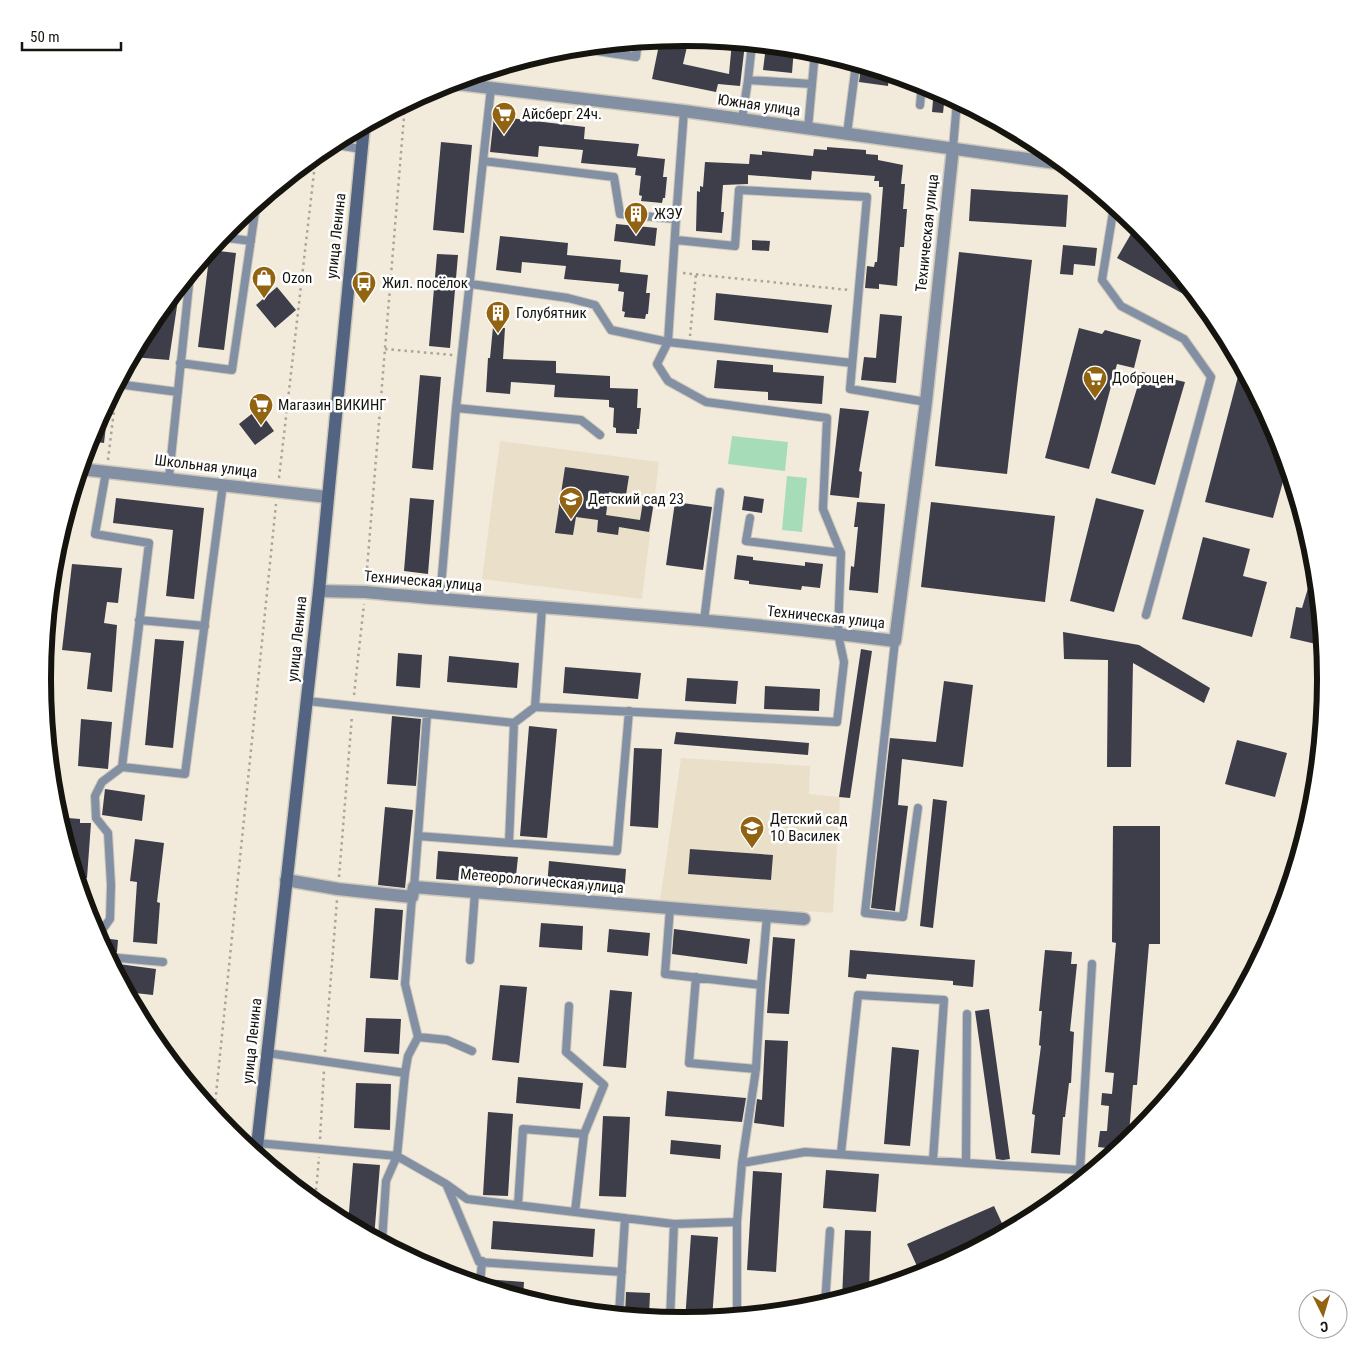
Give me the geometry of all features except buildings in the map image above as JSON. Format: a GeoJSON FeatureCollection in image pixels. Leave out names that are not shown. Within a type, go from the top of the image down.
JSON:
{"type":"FeatureCollection","features":[{"type":"Feature","properties":{"kind":"main road","name":"улица Ленина"},"geometry":{"type":"LineString","coordinates":[[256,1147],[319,590],[363,134]]}},
{"type":"Feature","properties":{"kind":"street","name":"Южная улица"},"geometry":{"type":"LineString","coordinates":[[466,85],[684,111],[1048,162]]}},
{"type":"Feature","properties":{"kind":"street","name":"Техническая улица"},"geometry":{"type":"LineString","coordinates":[[319,590],[365,592],[704,622],[895,641],[926,402],[953,148]]}},
{"type":"Feature","properties":{"kind":"street","name":"Школьная улица"},"geometry":{"type":"LineString","coordinates":[[86,470],[169,477],[327,497]]}},
{"type":"Feature","properties":{"kind":"street","name":"Метеорологическая улица"},"geometry":{"type":"LineString","coordinates":[[286,880],[338,889],[475,892],[804,919]]}},
{"type":"Feature","properties":{"kind":"lane"},"geometry":{"type":"LineString","coordinates":[[602,52],[636,57],[637,49]]}},
{"type":"Feature","properties":{"kind":"lane"},"geometry":{"type":"LineString","coordinates":[[742,119],[751,51]]}},
{"type":"Feature","properties":{"kind":"lane"},"geometry":{"type":"LineString","coordinates":[[808,128],[814,60]]}},
{"type":"Feature","properties":{"kind":"lane"},"geometry":{"type":"LineString","coordinates":[[847,134],[855,70]]}},
{"type":"Feature","properties":{"kind":"lane"},"geometry":{"type":"LineString","coordinates":[[748,80],[812,84]]}},
{"type":"Feature","properties":{"kind":"lane"},"geometry":{"type":"LineString","coordinates":[[440,599],[456,408],[491,88]]}},
{"type":"Feature","properties":{"kind":"lane"},"geometry":{"type":"LineString","coordinates":[[920,105],[921,92]]}},
{"type":"Feature","properties":{"kind":"lane"},"geometry":{"type":"LineString","coordinates":[[953,148],[956,108]]}},
{"type":"Feature","properties":{"kind":"lane"},"geometry":{"type":"LineString","coordinates":[[307,701],[514,723],[535,707],[837,722],[844,662],[838,634],[841,553],[823,509],[827,418],[706,402],[668,381],[656,364],[668,342],[684,111]]}},
{"type":"Feature","properties":{"kind":"lane"},"geometry":{"type":"LineString","coordinates":[[343,146],[361,149]]}},
{"type":"Feature","properties":{"kind":"lane"},"geometry":{"type":"LineString","coordinates":[[483,161],[614,177],[620,214],[676,220]]}},
{"type":"Feature","properties":{"kind":"lane"},"geometry":{"type":"LineString","coordinates":[[676,240],[735,246],[739,190],[867,197],[850,389],[926,402]]}},
{"type":"Feature","properties":{"kind":"lane"},"geometry":{"type":"LineString","coordinates":[[1113,213],[1102,280],[1121,306],[1184,339],[1211,377],[1146,615]]}},
{"type":"Feature","properties":{"kind":"lane"},"geometry":{"type":"LineString","coordinates":[[180,363],[232,370],[254,214]]}},
{"type":"Feature","properties":{"kind":"lane"},"geometry":{"type":"LineString","coordinates":[[230,239],[250,241]]}},
{"type":"Feature","properties":{"kind":"lane"},"geometry":{"type":"LineString","coordinates":[[471,284],[577,300],[595,306],[611,330],[668,342],[852,363]]}},
{"type":"Feature","properties":{"kind":"lane"},"geometry":{"type":"LineString","coordinates":[[169,477],[189,286]]}},
{"type":"Feature","properties":{"kind":"lane"},"geometry":{"type":"LineString","coordinates":[[123,386],[178,392]]}},
{"type":"Feature","properties":{"kind":"lane"},"geometry":{"type":"LineString","coordinates":[[456,408],[581,420],[600,435]]}},
{"type":"Feature","properties":{"kind":"lane"},"geometry":{"type":"LineString","coordinates":[[106,472],[95,534],[149,543],[122,767]]}},
{"type":"Feature","properties":{"kind":"lane"},"geometry":{"type":"LineString","coordinates":[[102,929],[110,918],[111,885],[108,833],[96,818],[95,796],[102,782],[122,767],[185,774],[206,626],[223,484]]}},
{"type":"Feature","properties":{"kind":"lane"},"geometry":{"type":"LineString","coordinates":[[704,622],[720,492]]}},
{"type":"Feature","properties":{"kind":"lane"},"geometry":{"type":"LineString","coordinates":[[750,518],[746,541],[841,553]]}},
{"type":"Feature","properties":{"kind":"lane"},"geometry":{"type":"LineString","coordinates":[[535,707],[542,608]]}},
{"type":"Feature","properties":{"kind":"lane"},"geometry":{"type":"LineString","coordinates":[[139,620],[206,626]]}},
{"type":"Feature","properties":{"kind":"lane"},"geometry":{"type":"LineString","coordinates":[[895,641],[864,913],[903,917],[918,808]]}},
{"type":"Feature","properties":{"kind":"lane"},"geometry":{"type":"LineString","coordinates":[[418,836],[617,851],[628,711]]}},
{"type":"Feature","properties":{"kind":"lane"},"geometry":{"type":"LineString","coordinates":[[382,1236],[386,1181],[397,1156],[408,1056],[418,1037],[405,984],[427,714]]}},
{"type":"Feature","properties":{"kind":"lane"},"geometry":{"type":"LineString","coordinates":[[509,843],[514,723]]}},
{"type":"Feature","properties":{"kind":"lane"},"geometry":{"type":"LineString","coordinates":[[470,960],[475,892]]}},
{"type":"Feature","properties":{"kind":"lane"},"geometry":{"type":"LineString","coordinates":[[670,908],[665,974],[761,985]]}},
{"type":"Feature","properties":{"kind":"lane"},"geometry":{"type":"LineString","coordinates":[[737,1310],[737,1222],[742,1163],[756,1070],[767,916]]}},
{"type":"Feature","properties":{"kind":"lane"},"geometry":{"type":"LineString","coordinates":[[115,959],[162,962]]}},
{"type":"Feature","properties":{"kind":"lane"},"geometry":{"type":"LineString","coordinates":[[1080,1170],[1092,964]]}},
{"type":"Feature","properties":{"kind":"lane"},"geometry":{"type":"LineString","coordinates":[[696,977],[688,1063],[756,1070]]}},
{"type":"Feature","properties":{"kind":"lane"},"geometry":{"type":"LineString","coordinates":[[841,1153],[858,995],[944,1000],[933,1160]]}},
{"type":"Feature","properties":{"kind":"lane"},"geometry":{"type":"LineString","coordinates":[[569,1006],[566,1052],[604,1084],[584,1134],[575,1212]]}},
{"type":"Feature","properties":{"kind":"lane"},"geometry":{"type":"LineString","coordinates":[[966,1163],[967,1014]]}},
{"type":"Feature","properties":{"kind":"lane"},"geometry":{"type":"LineString","coordinates":[[418,1037],[447,1040],[472,1051]]}},
{"type":"Feature","properties":{"kind":"lane"},"geometry":{"type":"LineString","coordinates":[[267,1053],[324,1063],[405,1073]]}},
{"type":"Feature","properties":{"kind":"lane"},"geometry":{"type":"LineString","coordinates":[[518,1205],[523,1129],[584,1134]]}},
{"type":"Feature","properties":{"kind":"lane"},"geometry":{"type":"LineString","coordinates":[[259,1149],[319,1148],[397,1156],[446,1184],[467,1199],[674,1224],[737,1222]]}},
{"type":"Feature","properties":{"kind":"lane"},"geometry":{"type":"LineString","coordinates":[[742,1163],[805,1152],[1084,1170]]}},
{"type":"Feature","properties":{"kind":"lane"},"geometry":{"type":"LineString","coordinates":[[446,1184],[479,1262],[622,1272]]}},
{"type":"Feature","properties":{"kind":"lane"},"geometry":{"type":"LineString","coordinates":[[619,1309],[625,1218]]}},
{"type":"Feature","properties":{"kind":"lane"},"geometry":{"type":"LineString","coordinates":[[670,1312],[674,1224]]}},
{"type":"Feature","properties":{"kind":"lane"},"geometry":{"type":"LineString","coordinates":[[826,1297],[830,1231]]}},
{"type":"Feature","properties":{"kind":"lane"},"geometry":{"type":"LineString","coordinates":[[480,1279],[482,1261]]}},
{"type":"Feature","properties":{"kind":"path"},"geometry":{"type":"LineString","coordinates":[[316,1194],[324,1063],[353,706],[365,592],[404,112]]}},
{"type":"Feature","properties":{"kind":"path"},"geometry":{"type":"LineString","coordinates":[[215,1104],[277,491],[315,166]]}},
{"type":"Feature","properties":{"kind":"path"},"geometry":{"type":"LineString","coordinates":[[674,272],[858,291]]}},
{"type":"Feature","properties":{"kind":"path"},"geometry":{"type":"LineString","coordinates":[[689,345],[696,274]]}},
{"type":"Feature","properties":{"kind":"path"},"geometry":{"type":"LineString","coordinates":[[385,349],[462,356]]}},
{"type":"Feature","properties":{"kind":"path"},"geometry":{"type":"LineString","coordinates":[[106,472],[115,401]]}},
{"type":"Feature","properties":{"kind":"shaded area","name":"Детский сад 23"},"geometry":{"type":"Polygon","coordinates":[[[500,441],[659,462],[642,599],[482,579],[500,441]]]}},
{"type":"Feature","properties":{"kind":"shaded area","name":"Детский сад 10 Василек"},"geometry":{"type":"Polygon","coordinates":[[[681,758],[810,766],[809,794],[840,797],[833,913],[660,900],[681,758]]]}},
{"type":"Feature","properties":{"kind":"green space"},"geometry":{"type":"Polygon","coordinates":[[[732,436],[788,442],[785,471],[728,464],[732,436]]]}},
{"type":"Feature","properties":{"kind":"green space"},"geometry":{"type":"Polygon","coordinates":[[[787,476],[807,478],[802,532],[782,530],[787,476]]]}},
{"type":"Feature","properties":{"kind":"place","name":"Айсберг 24ч."},"geometry":{"type":"Point","coordinates":[504,135]}},
{"type":"Feature","properties":{"kind":"place","name":"ЖЭУ"},"geometry":{"type":"Point","coordinates":[636,235]}},
{"type":"Feature","properties":{"kind":"place","name":"Ozon"},"geometry":{"type":"Point","coordinates":[264,299]}},
{"type":"Feature","properties":{"kind":"place","name":"Жил. посёлок"},"geometry":{"type":"Point","coordinates":[364,304]}},
{"type":"Feature","properties":{"kind":"place","name":"Голубятник"},"geometry":{"type":"Point","coordinates":[498,334]}},
{"type":"Feature","properties":{"kind":"place","name":"Доброцен"},"geometry":{"type":"Point","coordinates":[1095,399]}},
{"type":"Feature","properties":{"kind":"place","name":"Магазин ВИКИНГ"},"geometry":{"type":"Point","coordinates":[261,426]}},
{"type":"Feature","properties":{"kind":"place","name":"Детский сад 23"},"geometry":{"type":"Point","coordinates":[571,520]}},
{"type":"Feature","properties":{"kind":"place","name":"Детский сад 10 Василек"},"geometry":{"type":"Point","coordinates":[752,849]}}]}
